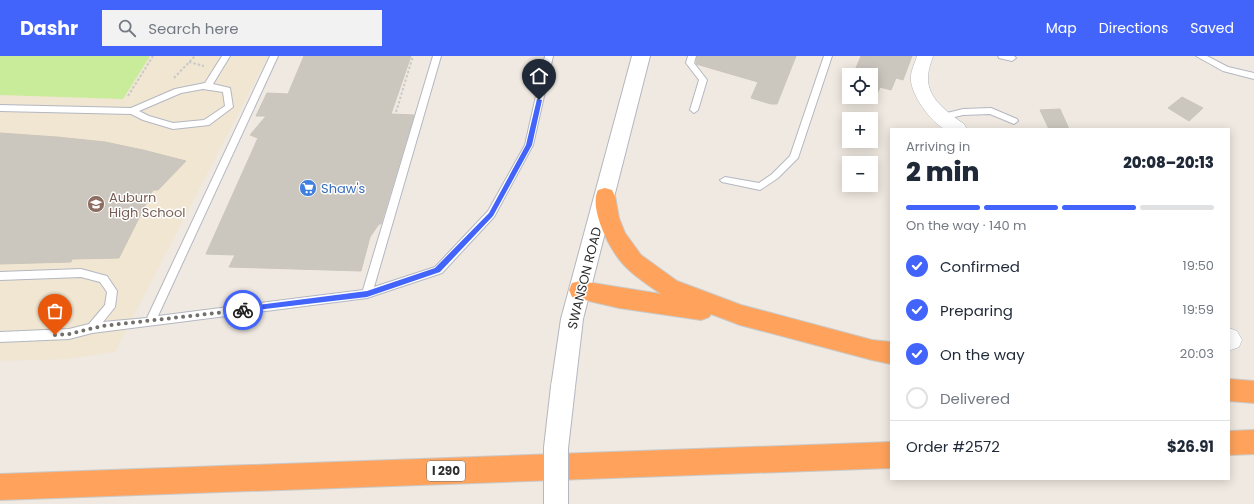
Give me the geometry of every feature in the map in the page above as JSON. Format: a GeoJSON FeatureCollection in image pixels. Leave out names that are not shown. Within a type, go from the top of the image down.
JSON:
{"type":"FeatureCollection","features":[{"type":"Feature","properties":{"kind":"highway"},"geometry":{"type":"LineString","coordinates":[[605,196],[609,218],[616,237],[633,261],[669,288],[740,315],[872,350],[890,353]]}},
{"type":"Feature","properties":{"kind":"highway"},"geometry":{"type":"LineString","coordinates":[[580,290],[619,298],[740,315]]}},
{"type":"Feature","properties":{"kind":"highway"},"geometry":{"type":"LineString","coordinates":[[1230,390],[1254,392]]}},
{"type":"Feature","properties":{"kind":"highway"},"geometry":{"type":"LineString","coordinates":[[1230,443],[1254,442]]}},
{"type":"Feature","properties":{"kind":"highway","name":"I 290"},"geometry":{"type":"LineString","coordinates":[[0,487],[890,455]]}},
{"type":"Feature","properties":{"kind":"street","name":"SWANSON ROAD"},"geometry":{"type":"LineString","coordinates":[[556,504],[556,448],[572,319],[641,56]]}},
{"type":"Feature","properties":{"kind":"street"},"geometry":{"type":"LineString","coordinates":[[925,56],[920,73],[920,84],[929,104],[942,117],[957,128]]}},
{"type":"Feature","properties":{"kind":"lane"},"geometry":{"type":"LineString","coordinates":[[207,86],[226,56]]}},
{"type":"Feature","properties":{"kind":"lane"},"geometry":{"type":"LineString","coordinates":[[150,322],[274,56]]}},
{"type":"Feature","properties":{"kind":"lane"},"geometry":{"type":"LineString","coordinates":[[367,294],[437,56]]}},
{"type":"Feature","properties":{"kind":"lane"},"geometry":{"type":"LineString","coordinates":[[0,337],[69,334],[92,328],[367,294],[438,270],[491,214],[529,145],[549,56]]}},
{"type":"Feature","properties":{"kind":"lane"},"geometry":{"type":"LineString","coordinates":[[692,56],[690,63],[703,80],[694,110]]}},
{"type":"Feature","properties":{"kind":"lane"},"geometry":{"type":"LineString","coordinates":[[725,180],[760,187],[775,176],[794,158],[828,56]]}},
{"type":"Feature","properties":{"kind":"lane"},"geometry":{"type":"LineString","coordinates":[[1002,56],[1012,58]]}},
{"type":"Feature","properties":{"kind":"lane"},"geometry":{"type":"LineString","coordinates":[[1200,56],[1226,69],[1254,76]]}},
{"type":"Feature","properties":{"kind":"lane"},"geometry":{"type":"LineString","coordinates":[[0,108],[132,111],[187,88],[216,86],[227,90],[229,107],[206,124],[173,126],[146,118],[132,111]]}},
{"type":"Feature","properties":{"kind":"lane"},"geometry":{"type":"LineString","coordinates":[[942,117],[962,112],[991,111],[1014,121]]}},
{"type":"Feature","properties":{"kind":"lane"},"geometry":{"type":"LineString","coordinates":[[0,276],[81,273],[103,279],[112,291],[110,307],[92,328]]}},
{"type":"Feature","properties":{"kind":"path"},"geometry":{"type":"LineString","coordinates":[[127,98],[153,56]]}},
{"type":"Feature","properties":{"kind":"path"},"geometry":{"type":"LineString","coordinates":[[171,81],[195,56]]}},
{"type":"Feature","properties":{"kind":"path"},"geometry":{"type":"LineString","coordinates":[[396,112],[413,56]]}},
{"type":"Feature","properties":{"kind":"shaded area","name":"Auburn High School"},"geometry":{"type":"Polygon","coordinates":[[[0,56],[268,56],[115,352],[66,359],[0,361],[0,56]]]}},
{"type":"Feature","properties":{"kind":"green space"},"geometry":{"type":"Polygon","coordinates":[[[0,56],[150,56],[123,99],[0,95],[0,56]]]}},
{"type":"Feature","properties":{"kind":"building"},"geometry":{"type":"Polygon","coordinates":[[[304,56],[411,56],[391,114],[414,115],[381,224],[379,224],[370,237],[361,271],[229,267],[235,255],[206,254],[258,138],[250,135],[266,116],[256,116],[267,93],[288,94],[304,56]]]}},
{"type":"Feature","properties":{"kind":"building"},"geometry":{"type":"Polygon","coordinates":[[[697,56],[796,56],[777,104],[771,104],[751,98],[758,82],[696,64],[697,56]]]}},
{"type":"Feature","properties":{"kind":"building"},"geometry":{"type":"Polygon","coordinates":[[[861,56],[912,56],[903,80],[896,78],[891,90],[880,87],[878,92],[878,68],[856,68],[861,56]]]}},
{"type":"Feature","properties":{"kind":"building"},"geometry":{"type":"Polygon","coordinates":[[[1182,97],[1203,108],[1189,121],[1168,108],[1182,97]]]}},
{"type":"Feature","properties":{"kind":"building"},"geometry":{"type":"Polygon","coordinates":[[[1060,109],[1069,128],[1049,128],[1040,110],[1060,109]]]}},
{"type":"Feature","properties":{"kind":"building"},"geometry":{"type":"Polygon","coordinates":[[[0,133],[105,142],[186,161],[158,190],[153,190],[119,258],[72,259],[71,262],[0,264],[0,133]]]}},
{"type":"Feature","properties":{"kind":"way so far"},"geometry":{"type":"LineString","coordinates":[[55,335],[69,334],[102,326],[150,322],[243,310]]}},
{"type":"Feature","properties":{"kind":"place","name":"Shaw's"},"geometry":{"type":"Point","coordinates":[308,188]}},
{"type":"Feature","properties":{"kind":"place","name":"Auburn High School"},"geometry":{"type":"Point","coordinates":[96,204]}},
{"type":"Feature","properties":{"kind":"route"},"geometry":{"type":"LineString","coordinates":[[243,310],[367,294],[438,270],[491,214],[529,145],[539,100]]}}]}
